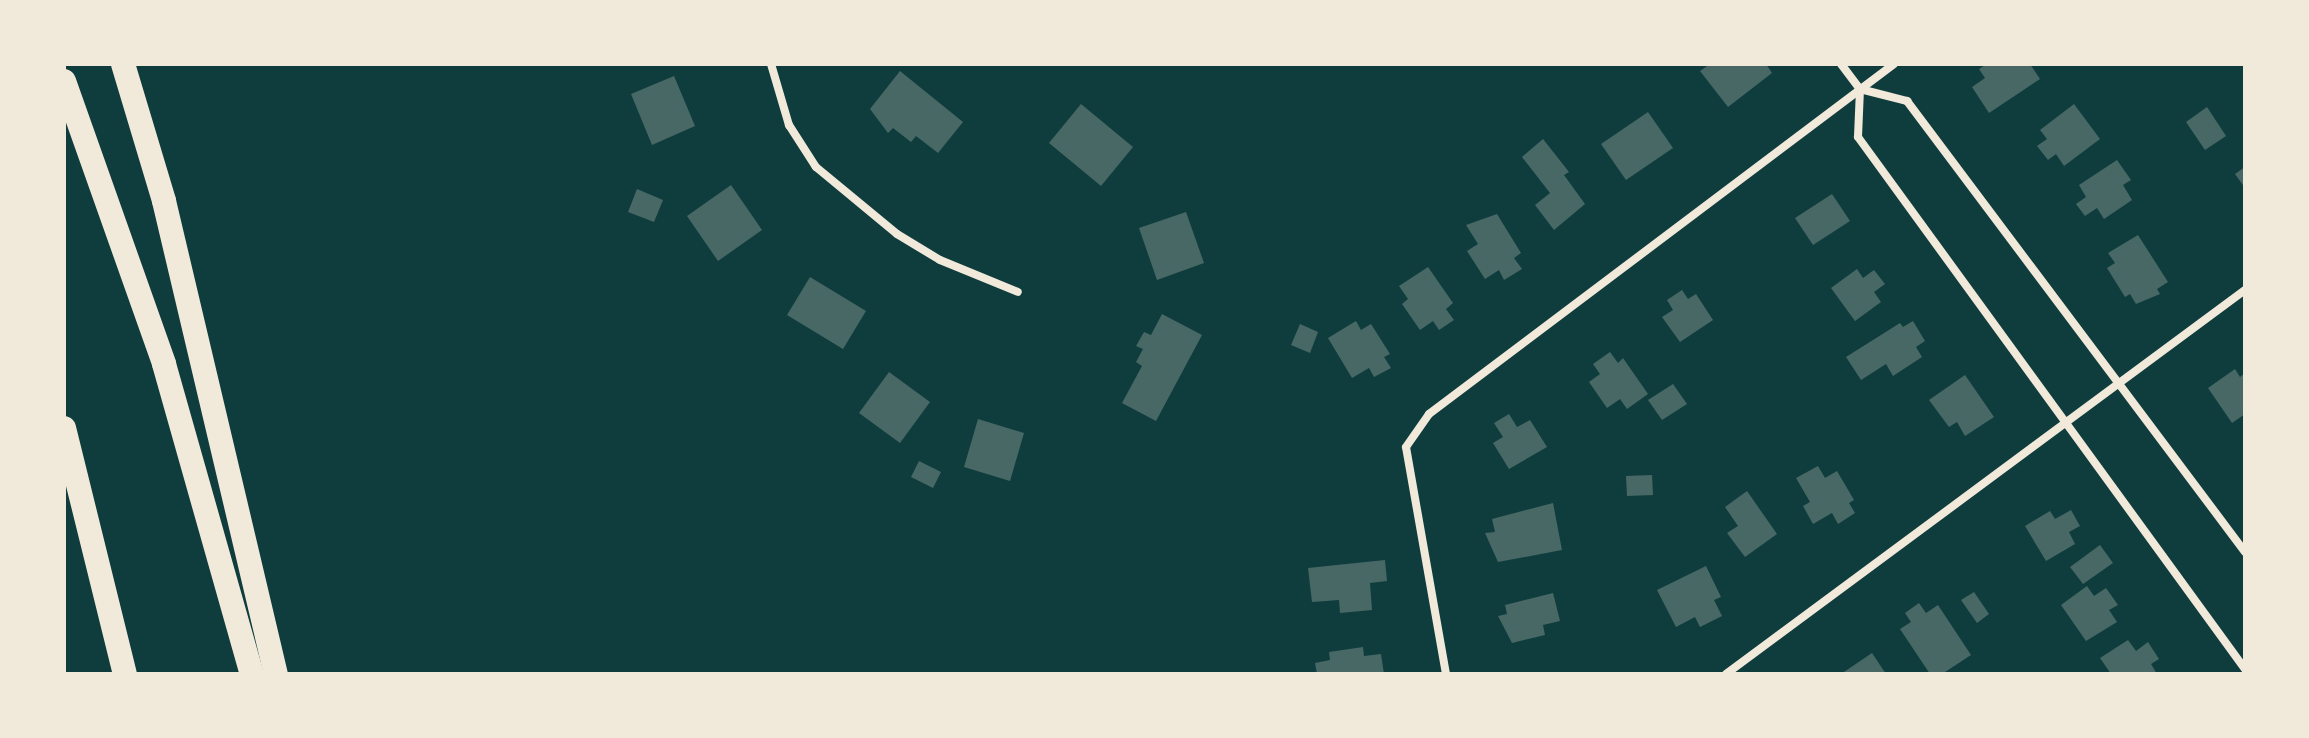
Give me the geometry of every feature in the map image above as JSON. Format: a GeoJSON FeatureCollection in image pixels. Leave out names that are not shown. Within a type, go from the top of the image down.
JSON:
{"type":"FeatureCollection","features":[{"type":"Feature","properties":{"kind":"highway"},"geometry":{"type":"LineString","coordinates":[[123,64],[164,201],[276,674]]}},
{"type":"Feature","properties":{"kind":"highway"},"geometry":{"type":"LineString","coordinates":[[64,81],[164,364],[252,674]]}},
{"type":"Feature","properties":{"kind":"highway"},"geometry":{"type":"LineString","coordinates":[[64,428],[125,674]]}},
{"type":"Feature","properties":{"kind":"street"},"geometry":{"type":"LineString","coordinates":[[771,64],[789,125],[816,167],[908,241],[940,260],[1018,292]]}},
{"type":"Feature","properties":{"kind":"street"},"geometry":{"type":"LineString","coordinates":[[1841,64],[1860,89],[1907,101],[2121,382],[2245,552]]}},
{"type":"Feature","properties":{"kind":"street"},"geometry":{"type":"LineString","coordinates":[[1446,674],[1406,447],[1429,414],[1894,64]]}},
{"type":"Feature","properties":{"kind":"street"},"geometry":{"type":"LineString","coordinates":[[1860,89],[1858,137],[2245,669]]}},
{"type":"Feature","properties":{"kind":"street"},"geometry":{"type":"LineString","coordinates":[[1726,674],[2245,290]]}},
{"type":"Feature","properties":{"kind":"building"},"geometry":{"type":"Polygon","coordinates":[[[1710,64],[1766,64],[1772,73],[1728,107],[1700,71],[1710,64]]]}},
{"type":"Feature","properties":{"kind":"building"},"geometry":{"type":"Polygon","coordinates":[[[1987,64],[2030,64],[2040,79],[1989,113],[1972,87],[1985,78],[1979,69],[1987,64]]]}},
{"type":"Feature","properties":{"kind":"building"},"geometry":{"type":"Polygon","coordinates":[[[900,71],[963,122],[938,153],[916,136],[911,142],[893,128],[888,133],[870,109],[900,71]]]}},
{"type":"Feature","properties":{"kind":"building"},"geometry":{"type":"Polygon","coordinates":[[[674,76],[695,126],[652,145],[631,94],[674,76]]]}},
{"type":"Feature","properties":{"kind":"building"},"geometry":{"type":"Polygon","coordinates":[[[1081,104],[1133,147],[1101,186],[1049,143],[1081,104]]]}},
{"type":"Feature","properties":{"kind":"building"},"geometry":{"type":"Polygon","coordinates":[[[2074,104],[2100,139],[2064,166],[2056,154],[2048,160],[2037,146],[2047,139],[2040,130],[2074,104]]]}},
{"type":"Feature","properties":{"kind":"building"},"geometry":{"type":"Polygon","coordinates":[[[2207,107],[2226,136],[2205,150],[2186,122],[2207,107]]]}},
{"type":"Feature","properties":{"kind":"building"},"geometry":{"type":"Polygon","coordinates":[[[1648,112],[1673,148],[1626,180],[1601,144],[1648,112]]]}},
{"type":"Feature","properties":{"kind":"building"},"geometry":{"type":"Polygon","coordinates":[[[1543,139],[1569,172],[1564,175],[1585,204],[1554,230],[1535,205],[1550,193],[1522,157],[1543,139]]]}},
{"type":"Feature","properties":{"kind":"building"},"geometry":{"type":"Polygon","coordinates":[[[2117,160],[2131,180],[2123,185],[2132,200],[2104,219],[2097,208],[2085,216],[2076,204],[2086,197],[2079,185],[2117,160]]]}},
{"type":"Feature","properties":{"kind":"building"},"geometry":{"type":"Polygon","coordinates":[[[2245,167],[2245,188],[2235,174],[2245,167]]]}},
{"type":"Feature","properties":{"kind":"building"},"geometry":{"type":"Polygon","coordinates":[[[731,185],[762,230],[718,261],[687,216],[731,185]]]}},
{"type":"Feature","properties":{"kind":"building"},"geometry":{"type":"Polygon","coordinates":[[[637,189],[663,200],[654,222],[628,212],[637,189]]]}},
{"type":"Feature","properties":{"kind":"building"},"geometry":{"type":"Polygon","coordinates":[[[1832,194],[1850,221],[1813,245],[1795,218],[1832,194]]]}},
{"type":"Feature","properties":{"kind":"building"},"geometry":{"type":"Polygon","coordinates":[[[1186,212],[1204,263],[1157,280],[1139,228],[1186,212]]]}},
{"type":"Feature","properties":{"kind":"building"},"geometry":{"type":"Polygon","coordinates":[[[1497,214],[1521,253],[1514,258],[1522,269],[1504,280],[1499,270],[1485,279],[1467,251],[1478,244],[1466,225],[1497,214]]]}},
{"type":"Feature","properties":{"kind":"building"},"geometry":{"type":"Polygon","coordinates":[[[2138,235],[2168,282],[2157,289],[2160,294],[2136,304],[2130,294],[2125,297],[2107,268],[2115,263],[2108,253],[2138,235]]]}},
{"type":"Feature","properties":{"kind":"building"},"geometry":{"type":"Polygon","coordinates":[[[1428,267],[1453,303],[1446,309],[1454,320],[1439,330],[1433,321],[1420,330],[1402,304],[1408,299],[1399,286],[1428,267]]]}},
{"type":"Feature","properties":{"kind":"building"},"geometry":{"type":"Polygon","coordinates":[[[1857,269],[1863,278],[1874,270],[1885,284],[1874,292],[1881,302],[1855,321],[1831,288],[1857,269]]]}},
{"type":"Feature","properties":{"kind":"building"},"geometry":{"type":"Polygon","coordinates":[[[810,277],[866,311],[843,349],[787,315],[810,277]]]}},
{"type":"Feature","properties":{"kind":"building"},"geometry":{"type":"Polygon","coordinates":[[[1682,290],[1688,299],[1696,294],[1713,320],[1680,342],[1662,317],[1673,310],[1667,300],[1682,290]]]}},
{"type":"Feature","properties":{"kind":"building"},"geometry":{"type":"Polygon","coordinates":[[[1162,314],[1202,335],[1156,421],[1122,403],[1142,366],[1136,362],[1143,349],[1136,346],[1144,332],[1151,335],[1162,314]]]}},
{"type":"Feature","properties":{"kind":"building"},"geometry":{"type":"Polygon","coordinates":[[[1356,321],[1361,330],[1371,324],[1390,354],[1384,357],[1391,368],[1374,377],[1369,368],[1352,378],[1328,338],[1356,321]]]}},
{"type":"Feature","properties":{"kind":"building"},"geometry":{"type":"Polygon","coordinates":[[[1913,321],[1925,341],[1916,347],[1922,357],[1893,376],[1886,364],[1861,380],[1846,357],[1900,323],[1903,327],[1913,321]]]}},
{"type":"Feature","properties":{"kind":"building"},"geometry":{"type":"Polygon","coordinates":[[[1300,324],[1318,332],[1310,353],[1291,345],[1300,324]]]}},
{"type":"Feature","properties":{"kind":"building"},"geometry":{"type":"Polygon","coordinates":[[[1610,352],[1618,363],[1623,358],[1648,394],[1627,409],[1620,399],[1607,408],[1589,382],[1600,374],[1593,364],[1610,352]]]}},
{"type":"Feature","properties":{"kind":"building"},"geometry":{"type":"Polygon","coordinates":[[[2235,369],[2240,377],[2245,373],[2245,414],[2232,423],[2208,388],[2235,369]]]}},
{"type":"Feature","properties":{"kind":"building"},"geometry":{"type":"Polygon","coordinates":[[[889,372],[930,402],[900,443],[859,413],[889,372]]]}},
{"type":"Feature","properties":{"kind":"building"},"geometry":{"type":"Polygon","coordinates":[[[1965,375],[1994,417],[1965,436],[1957,422],[1949,427],[1929,400],[1965,375]]]}},
{"type":"Feature","properties":{"kind":"building"},"geometry":{"type":"Polygon","coordinates":[[[1673,384],[1687,404],[1662,420],[1648,400],[1673,384]]]}},
{"type":"Feature","properties":{"kind":"building"},"geometry":{"type":"Polygon","coordinates":[[[1509,414],[1517,427],[1530,420],[1547,447],[1509,469],[1493,443],[1503,437],[1494,423],[1509,414]]]}},
{"type":"Feature","properties":{"kind":"building"},"geometry":{"type":"Polygon","coordinates":[[[978,419],[1024,433],[1010,481],[964,467],[978,419]]]}},
{"type":"Feature","properties":{"kind":"building"},"geometry":{"type":"Polygon","coordinates":[[[919,461],[941,472],[933,488],[911,477],[919,461]]]}},
{"type":"Feature","properties":{"kind":"building"},"geometry":{"type":"Polygon","coordinates":[[[1818,466],[1825,478],[1837,471],[1854,500],[1849,503],[1855,513],[1838,524],[1832,513],[1813,524],[1803,506],[1810,502],[1796,478],[1818,466]]]}},
{"type":"Feature","properties":{"kind":"building"},"geometry":{"type":"Polygon","coordinates":[[[1652,475],[1653,495],[1627,496],[1626,476],[1652,475]]]}},
{"type":"Feature","properties":{"kind":"building"},"geometry":{"type":"Polygon","coordinates":[[[1747,491],[1777,534],[1745,557],[1727,533],[1738,526],[1725,507],[1747,491]]]}},
{"type":"Feature","properties":{"kind":"building"},"geometry":{"type":"Polygon","coordinates":[[[1553,503],[1562,550],[1498,562],[1485,533],[1495,532],[1492,519],[1553,503]]]}},
{"type":"Feature","properties":{"kind":"building"},"geometry":{"type":"Polygon","coordinates":[[[2071,510],[2080,526],[2069,532],[2075,544],[2046,561],[2025,526],[2050,511],[2055,519],[2071,510]]]}},
{"type":"Feature","properties":{"kind":"building"},"geometry":{"type":"Polygon","coordinates":[[[2100,545],[2113,563],[2083,584],[2070,567],[2100,545]]]}},
{"type":"Feature","properties":{"kind":"building"},"geometry":{"type":"Polygon","coordinates":[[[1385,560],[1387,581],[1370,583],[1372,610],[1340,613],[1339,600],[1312,602],[1308,568],[1385,560]]]}},
{"type":"Feature","properties":{"kind":"building"},"geometry":{"type":"Polygon","coordinates":[[[1706,566],[1721,597],[1714,600],[1722,616],[1700,627],[1695,617],[1676,627],[1657,590],[1706,566]]]}},
{"type":"Feature","properties":{"kind":"building"},"geometry":{"type":"Polygon","coordinates":[[[2087,586],[2094,596],[2106,588],[2118,605],[2109,610],[2117,622],[2086,641],[2061,605],[2087,586]]]}},
{"type":"Feature","properties":{"kind":"building"},"geometry":{"type":"Polygon","coordinates":[[[1974,592],[1989,614],[1977,623],[1961,600],[1974,592]]]}},
{"type":"Feature","properties":{"kind":"building"},"geometry":{"type":"Polygon","coordinates":[[[1553,593],[1560,621],[1543,625],[1545,635],[1512,643],[1498,616],[1507,614],[1505,605],[1553,593]]]}},
{"type":"Feature","properties":{"kind":"building"},"geometry":{"type":"Polygon","coordinates":[[[1919,603],[1926,613],[1938,605],[1971,655],[1942,674],[1930,674],[1900,629],[1911,622],[1905,613],[1919,603]]]}},
{"type":"Feature","properties":{"kind":"building"},"geometry":{"type":"Polygon","coordinates":[[[2128,640],[2136,651],[2148,642],[2159,659],[2151,664],[2157,674],[2111,674],[2100,658],[2128,640]]]}},
{"type":"Feature","properties":{"kind":"building"},"geometry":{"type":"Polygon","coordinates":[[[1363,647],[1364,656],[1381,654],[1384,674],[1317,674],[1315,663],[1330,660],[1329,652],[1363,647]]]}},
{"type":"Feature","properties":{"kind":"building"},"geometry":{"type":"Polygon","coordinates":[[[1872,653],[1886,674],[1841,674],[1872,653]]]}}]}
